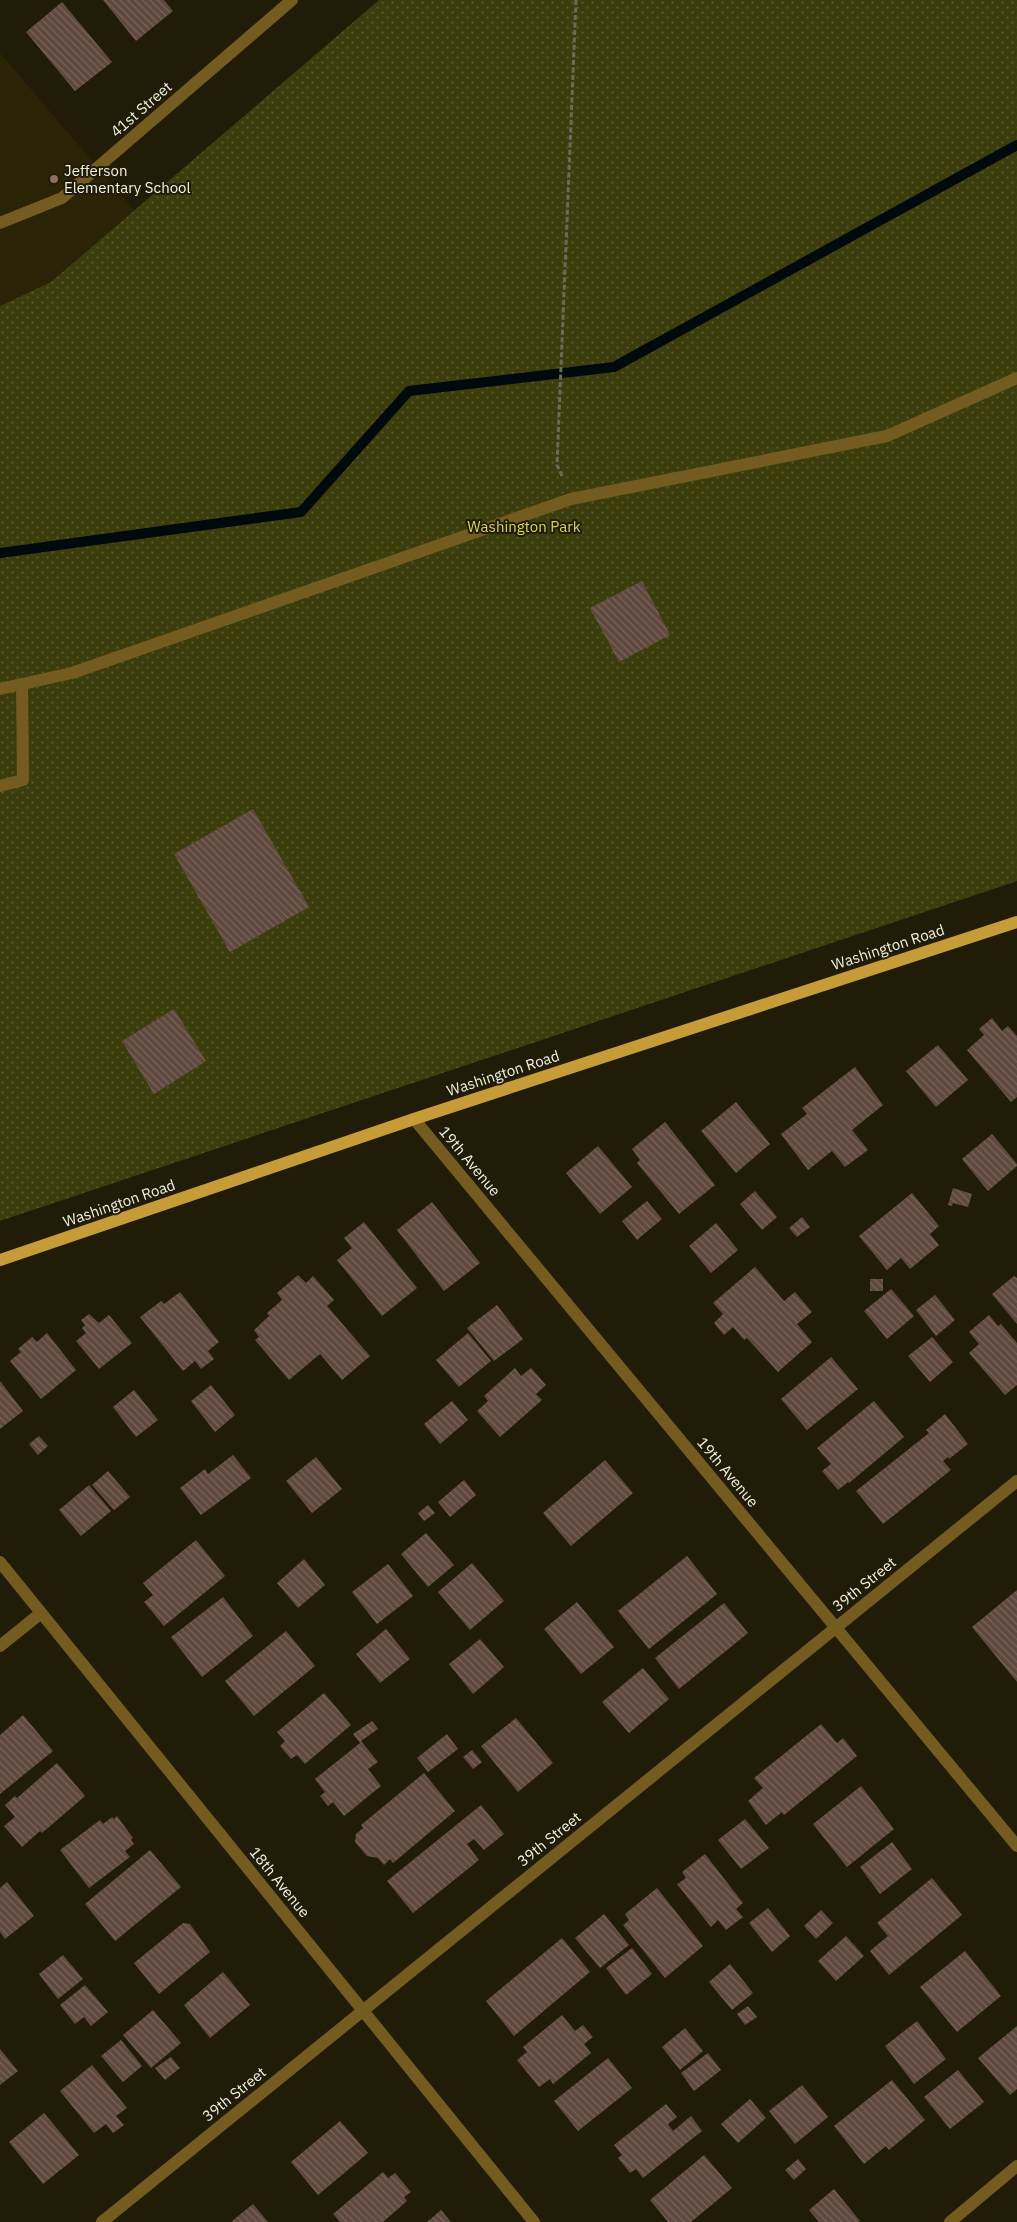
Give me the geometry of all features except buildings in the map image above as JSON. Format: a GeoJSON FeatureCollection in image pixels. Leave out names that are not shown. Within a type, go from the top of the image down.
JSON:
{"type":"FeatureCollection","features":[{"type":"Feature","properties":{"kind":"main road","name":"Washington Road"},"geometry":{"type":"LineString","coordinates":[[0,1260],[414,1120],[1017,922]]}},
{"type":"Feature","properties":{"kind":"street","name":"41st Street"},"geometry":{"type":"LineString","coordinates":[[0,223],[62,198],[292,0]]}},
{"type":"Feature","properties":{"kind":"street"},"geometry":{"type":"LineString","coordinates":[[0,689],[72,673],[571,499],[887,436],[1017,378]]}},
{"type":"Feature","properties":{"kind":"street"},"geometry":{"type":"LineString","coordinates":[[0,786],[23,780],[22,684]]}},
{"type":"Feature","properties":{"kind":"street","name":"19th Avenue"},"geometry":{"type":"LineString","coordinates":[[414,1120],[1017,1846]]}},
{"type":"Feature","properties":{"kind":"street","name":"39th Street"},"geometry":{"type":"LineString","coordinates":[[102,2222],[1017,1481]]}},
{"type":"Feature","properties":{"kind":"street","name":"18th Avenue"},"geometry":{"type":"LineString","coordinates":[[0,1562],[534,2222]]}},
{"type":"Feature","properties":{"kind":"street"},"geometry":{"type":"LineString","coordinates":[[0,1646],[41,1613]]}},
{"type":"Feature","properties":{"kind":"street"},"geometry":{"type":"LineString","coordinates":[[950,2222],[1017,2166]]}},
{"type":"Feature","properties":{"kind":"path"},"geometry":{"type":"LineString","coordinates":[[571,499],[557,465],[576,0]]}},
{"type":"Feature","properties":{"kind":"shaded area","name":"Jefferson Elementary School"},"geometry":{"type":"Polygon","coordinates":[[[0,53],[134,210],[51,282],[0,306],[0,53]]]}},
{"type":"Feature","properties":{"kind":"green space","name":"Washington Park"},"geometry":{"type":"Polygon","coordinates":[[[379,0],[1017,0],[1017,881],[0,1221],[0,306],[51,282],[379,0]]]}},
{"type":"Feature","properties":{"kind":"waterway"},"geometry":{"type":"LineString","coordinates":[[0,553],[301,512],[409,391],[614,367],[1017,145]]}},
{"type":"Feature","properties":{"kind":"place","name":"Jefferson Elementary School"},"geometry":{"type":"Point","coordinates":[54,179]}}]}
